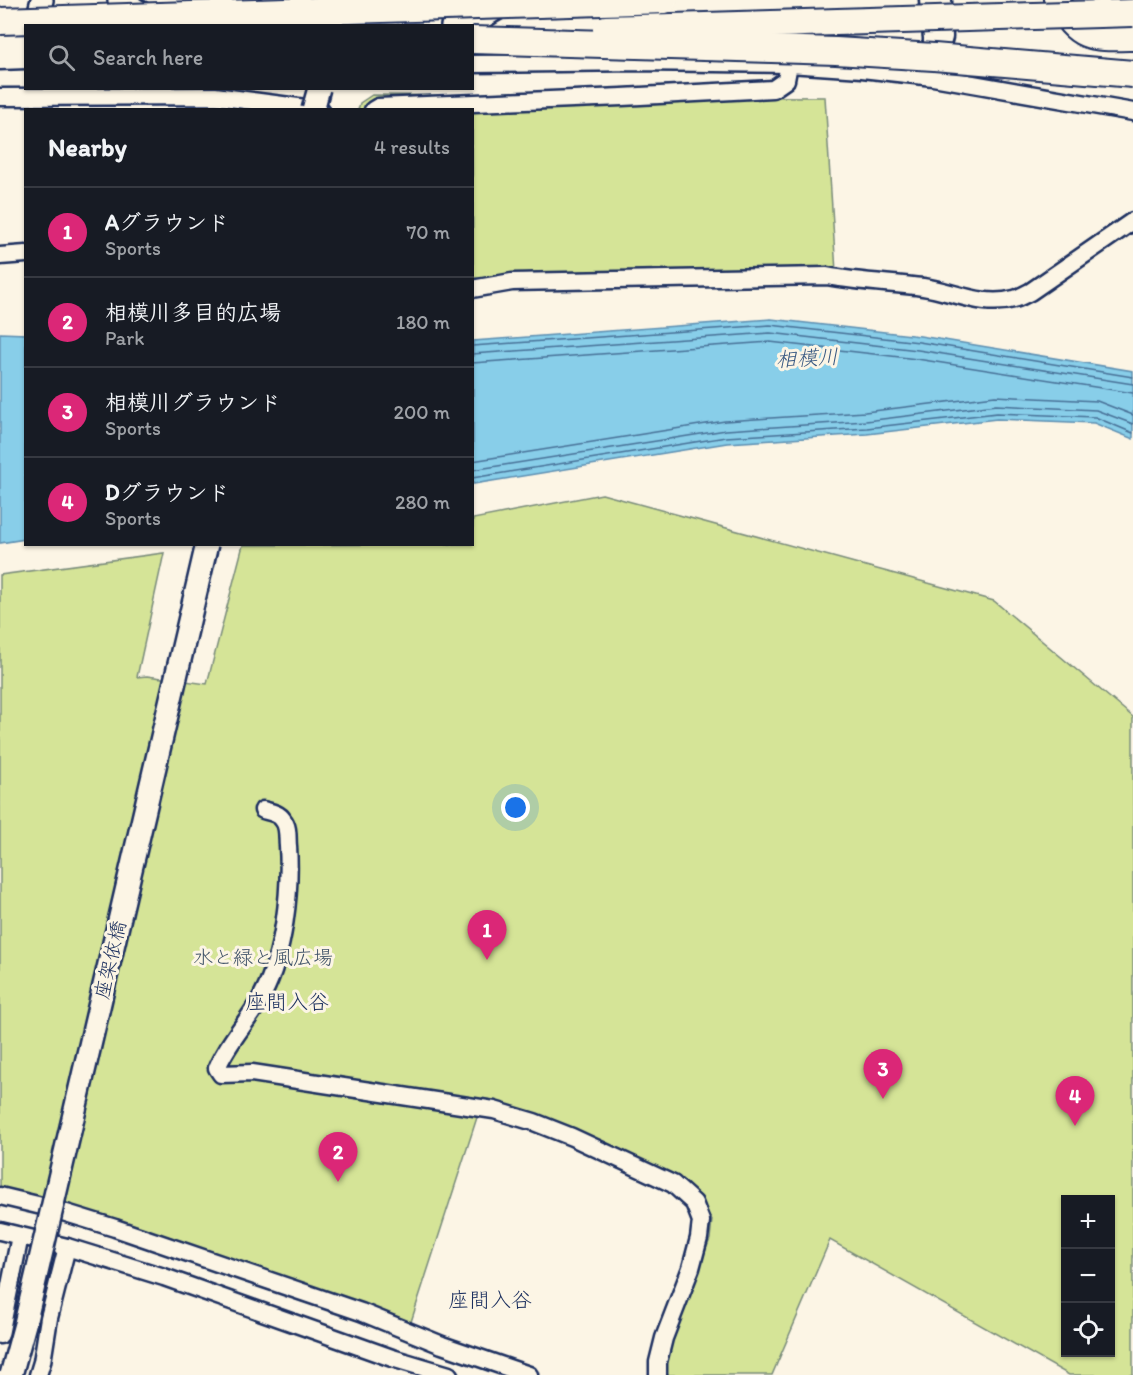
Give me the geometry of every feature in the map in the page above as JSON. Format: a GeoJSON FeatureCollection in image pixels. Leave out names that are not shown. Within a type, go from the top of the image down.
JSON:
{"type":"FeatureCollection","features":[{"type":"Feature","properties":{"kind":"highway"},"geometry":{"type":"LineString","coordinates":[[431,8],[518,0]]}},
{"type":"Feature","properties":{"kind":"highway"},"geometry":{"type":"LineString","coordinates":[[0,21],[664,0]]}},
{"type":"Feature","properties":{"kind":"highway"},"geometry":{"type":"LineString","coordinates":[[1057,0],[1068,20],[1075,28],[1085,33],[1106,38],[1133,37]]}},
{"type":"Feature","properties":{"kind":"highway"},"geometry":{"type":"LineString","coordinates":[[1083,0],[1094,21],[1103,28],[1113,33],[1133,37]]}},
{"type":"Feature","properties":{"kind":"highway"},"geometry":{"type":"LineString","coordinates":[[474,33],[1133,13]]}},
{"type":"Feature","properties":{"kind":"highway"},"geometry":{"type":"LineString","coordinates":[[474,40],[836,51],[1133,74]]}},
{"type":"Feature","properties":{"kind":"highway"},"geometry":{"type":"LineString","coordinates":[[0,47],[24,46]]}},
{"type":"Feature","properties":{"kind":"main road"},"geometry":{"type":"LineString","coordinates":[[36,24],[42,0]]}},
{"type":"Feature","properties":{"kind":"main road"},"geometry":{"type":"LineString","coordinates":[[118,0],[163,24]]}},
{"type":"Feature","properties":{"kind":"main road"},"geometry":{"type":"LineString","coordinates":[[324,24],[329,0]]}},
{"type":"Feature","properties":{"kind":"main road"},"geometry":{"type":"LineString","coordinates":[[334,24],[339,0]]}},
{"type":"Feature","properties":{"kind":"main road"},"geometry":{"type":"LineString","coordinates":[[459,24],[483,17],[513,0]]}},
{"type":"Feature","properties":{"kind":"main road"},"geometry":{"type":"LineString","coordinates":[[604,0],[607,9],[607,62]]}},
{"type":"Feature","properties":{"kind":"main road"},"geometry":{"type":"LineString","coordinates":[[305,108],[309,90]]}},
{"type":"Feature","properties":{"kind":"main road"},"geometry":{"type":"LineString","coordinates":[[314,108],[318,90]]}},
{"type":"Feature","properties":{"kind":"main road","name":"座架依橋"},"geometry":{"type":"LineString","coordinates":[[11,1375],[31,1301],[207,546]]}},
{"type":"Feature","properties":{"kind":"street"},"geometry":{"type":"LineString","coordinates":[[316,24],[322,0]]}},
{"type":"Feature","properties":{"kind":"street"},"geometry":{"type":"LineString","coordinates":[[928,0],[933,77]]}},
{"type":"Feature","properties":{"kind":"street"},"geometry":{"type":"LineString","coordinates":[[933,77],[944,37],[943,0]]}},
{"type":"Feature","properties":{"kind":"street"},"geometry":{"type":"LineString","coordinates":[[0,61],[24,60]]}},
{"type":"Feature","properties":{"kind":"street"},"geometry":{"type":"LineString","coordinates":[[474,64],[607,62],[789,64],[862,69],[933,77],[1133,112]]}},
{"type":"Feature","properties":{"kind":"street"},"geometry":{"type":"LineString","coordinates":[[376,108],[442,107],[773,89],[786,80],[789,64]]}},
{"type":"Feature","properties":{"kind":"street"},"geometry":{"type":"LineString","coordinates":[[0,97],[215,96],[245,105],[291,108]]}},
{"type":"Feature","properties":{"kind":"street"},"geometry":{"type":"LineString","coordinates":[[474,289],[512,282],[827,276],[927,287],[984,301],[999,302],[1030,292],[1133,221]]}},
{"type":"Feature","properties":{"kind":"street"},"geometry":{"type":"LineString","coordinates":[[0,256],[24,254]]}},
{"type":"Feature","properties":{"kind":"street"},"geometry":{"type":"LineString","coordinates":[[263,810],[280,816],[287,826],[289,877],[285,913],[275,962],[263,994],[222,1056],[217,1068],[221,1074],[252,1073],[494,1110],[572,1137],[673,1184],[694,1203],[701,1221],[691,1268],[664,1338],[658,1362],[658,1375]]}},
{"type":"Feature","properties":{"kind":"street"},"geometry":{"type":"LineString","coordinates":[[0,1196],[50,1208],[115,1228],[361,1312],[442,1345],[529,1375]]}},
{"type":"Feature","properties":{"kind":"street"},"geometry":{"type":"LineString","coordinates":[[0,1231],[67,1247],[164,1277],[392,1358],[449,1375]]}},
{"type":"Feature","properties":{"kind":"street"},"geometry":{"type":"LineString","coordinates":[[0,1335],[20,1236]]}},
{"type":"Feature","properties":{"kind":"street"},"geometry":{"type":"LineString","coordinates":[[38,1375],[49,1318],[67,1247]]}},
{"type":"Feature","properties":{"kind":"green space"},"geometry":{"type":"Polygon","coordinates":[[[372,95],[825,97],[836,272],[474,278],[474,108],[359,108],[360,103],[372,95]]]}},
{"type":"Feature","properties":{"kind":"green space","name":"水と緑と風広場"},"geometry":{"type":"Polygon","coordinates":[[[602,494],[994,601],[1133,717],[1133,1375],[1069,1375],[830,1240],[772,1375],[666,1375],[665,1361],[670,1341],[710,1239],[712,1220],[699,1198],[481,1105],[409,1328],[0,1196],[0,575],[164,553],[137,677],[147,676],[207,684],[243,546],[474,546],[474,519],[602,494]]]}},
{"type":"Feature","properties":{"kind":"water","name":"相模川"},"geometry":{"type":"Polygon","coordinates":[[[771,319],[920,336],[1133,371],[1133,439],[1094,423],[997,419],[867,434],[727,443],[474,484],[474,341],[771,319]]]}},
{"type":"Feature","properties":{"kind":"water"},"geometry":{"type":"Polygon","coordinates":[[[0,333],[24,334],[24,539],[0,543],[0,333]]]}},
{"type":"Feature","properties":{"kind":"place","name":"Aグラウンド"},"geometry":{"type":"Point","coordinates":[487,960]}},
{"type":"Feature","properties":{"kind":"place","name":"相模川グラウンド"},"geometry":{"type":"Point","coordinates":[883,1099]}},
{"type":"Feature","properties":{"kind":"place","name":"Dグラウンド"},"geometry":{"type":"Point","coordinates":[1075,1126]}},
{"type":"Feature","properties":{"kind":"place","name":"相模川多目的広場"},"geometry":{"type":"Point","coordinates":[338,1182]}},
{"type":"Feature","properties":{"kind":"district","name":"座間入谷"},"geometry":{"type":"Point","coordinates":[287,1002]}},
{"type":"Feature","properties":{"kind":"district","name":"座間入谷"},"geometry":{"type":"Point","coordinates":[490,1300]}}]}
